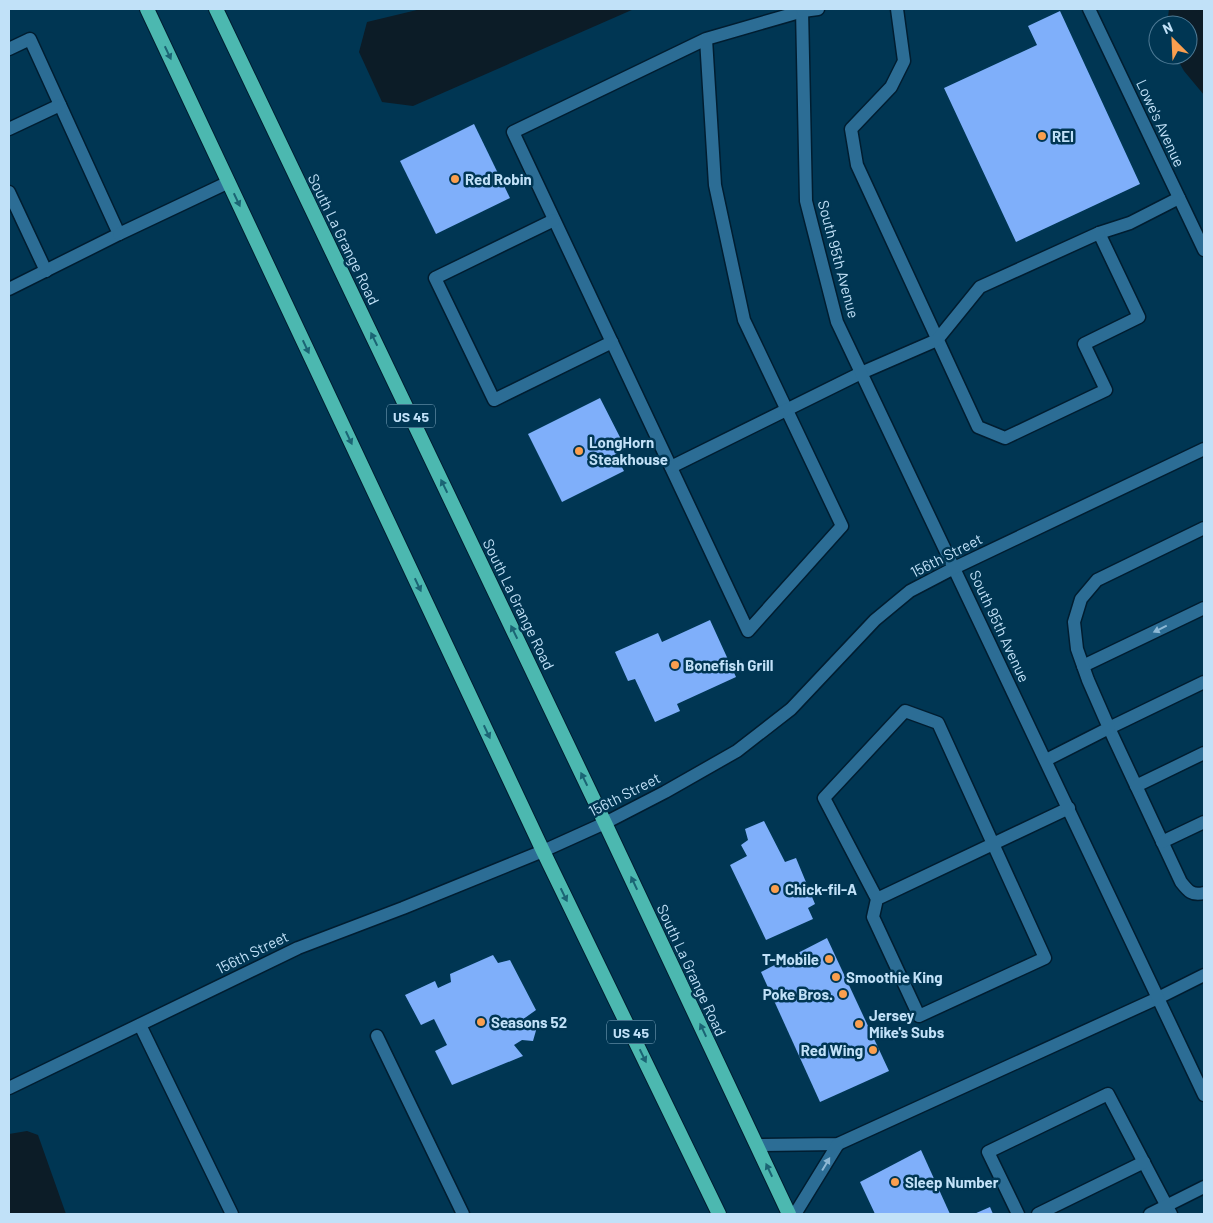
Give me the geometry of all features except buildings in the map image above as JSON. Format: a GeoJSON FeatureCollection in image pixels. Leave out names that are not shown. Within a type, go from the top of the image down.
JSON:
{"type":"FeatureCollection","features":[{"type":"Feature","properties":{"kind":"highway","name":"US 45"},"geometry":{"type":"LineString","coordinates":[[147,9],[543,851],[719,1214]]}},
{"type":"Feature","properties":{"kind":"highway","name":"South La Grange Road"},"geometry":{"type":"LineString","coordinates":[[216,9],[605,823],[789,1214]]}},
{"type":"Feature","properties":{"kind":"street"},"geometry":{"type":"LineString","coordinates":[[706,39],[715,184],[744,320],[842,526],[748,631],[513,132],[706,39],[802,10],[818,9]]}},
{"type":"Feature","properties":{"kind":"street"},"geometry":{"type":"LineString","coordinates":[[897,9],[904,61],[891,87],[851,129],[857,165],[978,427],[1005,438],[1106,390],[1084,344],[1139,317],[1099,232]]}},
{"type":"Feature","properties":{"kind":"street","name":"Lowe's Avenue"},"geometry":{"type":"LineString","coordinates":[[1089,9],[1204,250]]}},
{"type":"Feature","properties":{"kind":"street","name":"South 95th Avenue"},"geometry":{"type":"LineString","coordinates":[[802,10],[806,201],[837,322],[1204,1095]]}},
{"type":"Feature","properties":{"kind":"street"},"geometry":{"type":"LineString","coordinates":[[9,49],[30,39],[119,234]]}},
{"type":"Feature","properties":{"kind":"street"},"geometry":{"type":"LineString","coordinates":[[9,129],[60,105]]}},
{"type":"Feature","properties":{"kind":"street"},"geometry":{"type":"LineString","coordinates":[[9,289],[229,182]]}},
{"type":"Feature","properties":{"kind":"street"},"geometry":{"type":"LineString","coordinates":[[9,192],[46,271]]}},
{"type":"Feature","properties":{"kind":"street"},"geometry":{"type":"LineString","coordinates":[[671,467],[861,373],[938,340],[980,287],[1099,232],[1130,223],[1179,198]]}},
{"type":"Feature","properties":{"kind":"street"},"geometry":{"type":"LineString","coordinates":[[554,220],[435,278],[494,400],[612,342]]}},
{"type":"Feature","properties":{"kind":"street","name":"156th Street"},"geometry":{"type":"LineString","coordinates":[[9,1088],[298,948],[543,851],[605,823],[665,792],[737,751],[791,709],[874,620],[910,591],[954,568],[1204,449]]}},
{"type":"Feature","properties":{"kind":"street"},"geometry":{"type":"LineString","coordinates":[[1204,528],[1097,580],[1081,599],[1074,622],[1083,666],[1109,728],[1181,882],[1189,892],[1197,895],[1204,893]]}},
{"type":"Feature","properties":{"kind":"street"},"geometry":{"type":"LineString","coordinates":[[1083,666],[1204,608]]}},
{"type":"Feature","properties":{"kind":"street"},"geometry":{"type":"LineString","coordinates":[[1046,760],[1079,742],[1204,682]]}},
{"type":"Feature","properties":{"kind":"street"},"geometry":{"type":"LineString","coordinates":[[905,711],[938,723],[1045,958],[919,1016],[873,917],[876,899],[824,798],[905,711]]}},
{"type":"Feature","properties":{"kind":"street"},"geometry":{"type":"LineString","coordinates":[[1136,786],[1204,753]]}},
{"type":"Feature","properties":{"kind":"street"},"geometry":{"type":"LineString","coordinates":[[876,899],[1068,808]]}},
{"type":"Feature","properties":{"kind":"street"},"geometry":{"type":"LineString","coordinates":[[1162,842],[1204,822]]}},
{"type":"Feature","properties":{"kind":"street"},"geometry":{"type":"LineString","coordinates":[[757,1145],[838,1144],[1158,998],[1204,975]]}},
{"type":"Feature","properties":{"kind":"street"},"geometry":{"type":"LineString","coordinates":[[140,1024],[232,1214]]}},
{"type":"Feature","properties":{"kind":"street"},"geometry":{"type":"LineString","coordinates":[[377,1036],[463,1214]]}},
{"type":"Feature","properties":{"kind":"street"},"geometry":{"type":"LineString","coordinates":[[1018,1214],[988,1152],[1108,1094],[1170,1210]]}},
{"type":"Feature","properties":{"kind":"street"},"geometry":{"type":"LineString","coordinates":[[796,1214],[838,1144]]}},
{"type":"Feature","properties":{"kind":"street"},"geometry":{"type":"LineString","coordinates":[[1038,1214],[1144,1162]]}},
{"type":"Feature","properties":{"kind":"street"},"geometry":{"type":"LineString","coordinates":[[1150,1214],[1170,1210],[1204,1187]]}},
{"type":"Feature","properties":{"kind":"water"},"geometry":{"type":"Polygon","coordinates":[[[421,9],[634,9],[413,106],[382,102],[359,52],[367,22],[421,9]]]}},
{"type":"Feature","properties":{"kind":"water"},"geometry":{"type":"Polygon","coordinates":[[[1169,9],[1204,9],[1204,95],[1181,65],[1198,65],[1198,15],[1168,15],[1169,9]]]}},
{"type":"Feature","properties":{"kind":"water"},"geometry":{"type":"Polygon","coordinates":[[[27,1131],[38,1135],[66,1214],[9,1214],[9,1134],[27,1131]]]}},
{"type":"Feature","properties":{"kind":"place","name":"REI"},"geometry":{"type":"Point","coordinates":[1042,136]}},
{"type":"Feature","properties":{"kind":"place","name":"Red Robin"},"geometry":{"type":"Point","coordinates":[455,179]}},
{"type":"Feature","properties":{"kind":"place","name":"LongHorn Steakhouse"},"geometry":{"type":"Point","coordinates":[579,451]}},
{"type":"Feature","properties":{"kind":"place","name":"Bonefish Grill"},"geometry":{"type":"Point","coordinates":[675,665]}},
{"type":"Feature","properties":{"kind":"place","name":"Chick-fil-A"},"geometry":{"type":"Point","coordinates":[775,889]}},
{"type":"Feature","properties":{"kind":"place","name":"T-Mobile"},"geometry":{"type":"Point","coordinates":[829,959]}},
{"type":"Feature","properties":{"kind":"place","name":"Smoothie King"},"geometry":{"type":"Point","coordinates":[836,977]}},
{"type":"Feature","properties":{"kind":"place","name":"Poke Bros."},"geometry":{"type":"Point","coordinates":[843,994]}},
{"type":"Feature","properties":{"kind":"place","name":"Seasons 52"},"geometry":{"type":"Point","coordinates":[481,1022]}},
{"type":"Feature","properties":{"kind":"place","name":"Jersey Mike's Subs"},"geometry":{"type":"Point","coordinates":[859,1024]}},
{"type":"Feature","properties":{"kind":"place","name":"Red Wing"},"geometry":{"type":"Point","coordinates":[873,1050]}},
{"type":"Feature","properties":{"kind":"place","name":"Sleep Number"},"geometry":{"type":"Point","coordinates":[895,1182]}}]}
